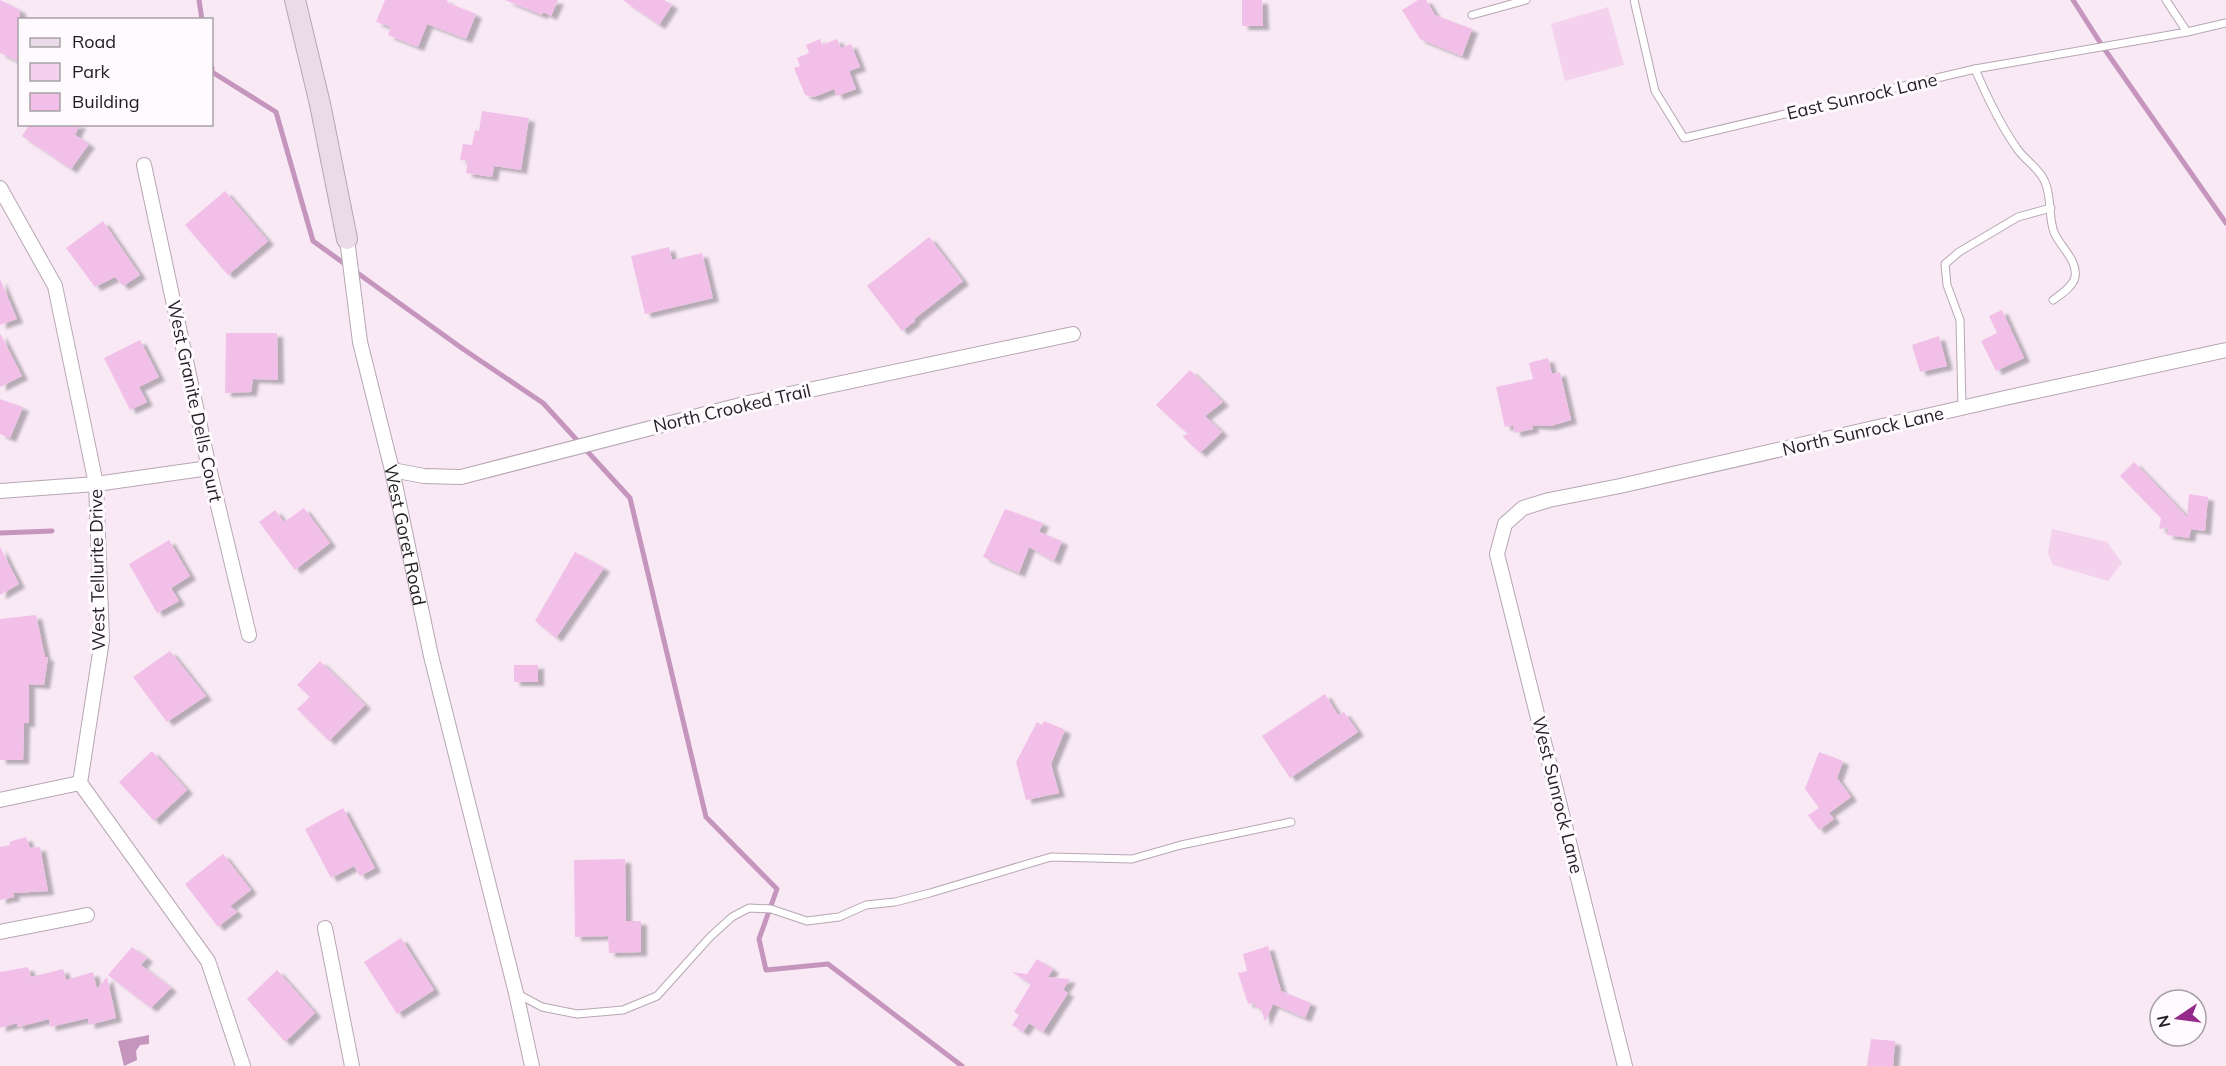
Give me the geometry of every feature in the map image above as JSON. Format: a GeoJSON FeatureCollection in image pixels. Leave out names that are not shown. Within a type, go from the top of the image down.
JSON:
{"type":"FeatureCollection","features":[{"type":"Feature","properties":{"kind":"street","name":"West Goret Road"},"geometry":{"type":"LineString","coordinates":[[295,0],[320,104],[347,239],[360,342],[392,470],[431,656],[516,993],[532,1066]]}},
{"type":"Feature","properties":{"kind":"street","name":"West Granite Dells Court"},"geometry":{"type":"LineString","coordinates":[[144,165],[209,468],[249,635]]}},
{"type":"Feature","properties":{"kind":"street","name":"West Tellurite Drive"},"geometry":{"type":"LineString","coordinates":[[0,188],[55,286],[96,484],[102,640],[80,783]]}},
{"type":"Feature","properties":{"kind":"street","name":"North Crooked Trail"},"geometry":{"type":"LineString","coordinates":[[392,470],[424,476],[461,477],[748,403],[1073,334]]}},
{"type":"Feature","properties":{"kind":"street","name":"North Sunrock Lane"},"geometry":{"type":"LineString","coordinates":[[1505,524],[1523,508],[1549,500],[2226,350]]}},
{"type":"Feature","properties":{"kind":"street"},"geometry":{"type":"LineString","coordinates":[[0,491],[96,484],[209,468]]}},
{"type":"Feature","properties":{"kind":"street","name":"West Sunrock Lane"},"geometry":{"type":"LineString","coordinates":[[1505,524],[1497,554],[1499,564],[1625,1066]]}},
{"type":"Feature","properties":{"kind":"street"},"geometry":{"type":"LineString","coordinates":[[0,800],[80,783],[208,961],[243,1066]]}},
{"type":"Feature","properties":{"kind":"street"},"geometry":{"type":"LineString","coordinates":[[0,932],[87,915]]}},
{"type":"Feature","properties":{"kind":"street"},"geometry":{"type":"LineString","coordinates":[[325,927],[352,1066]]}},
{"type":"Feature","properties":{"kind":"lane"},"geometry":{"type":"LineString","coordinates":[[1472,15],[1526,0]]}},
{"type":"Feature","properties":{"kind":"lane","name":"East Sunrock Lane"},"geometry":{"type":"LineString","coordinates":[[1634,0],[1655,91],[1684,138],[1975,69],[2187,32],[2226,23]]}},
{"type":"Feature","properties":{"kind":"lane"},"geometry":{"type":"LineString","coordinates":[[2166,0],[2187,32]]}},
{"type":"Feature","properties":{"kind":"lane"},"geometry":{"type":"LineString","coordinates":[[1975,69],[1990,105],[2004,128],[2020,152],[2044,180],[2054,231],[2073,262],[2075,278],[2068,288],[2053,300]]}},
{"type":"Feature","properties":{"kind":"lane"},"geometry":{"type":"LineString","coordinates":[[1962,408],[1960,320],[1947,285],[1945,264],[1959,252],[2018,217],[2051,208]]}},
{"type":"Feature","properties":{"kind":"lane"},"geometry":{"type":"LineString","coordinates":[[516,993],[542,1007],[577,1014],[623,1010],[657,996],[710,937],[732,917],[749,908],[771,909],[807,921],[839,917],[866,905],[895,902],[930,893],[1051,856],[1132,859],[1181,845],[1291,822]]}},
{"type":"Feature","properties":{"kind":"green space"},"geometry":{"type":"Polygon","coordinates":[[[1608,7],[1624,65],[1565,81],[1551,24],[1608,7]]]}},
{"type":"Feature","properties":{"kind":"green space"},"geometry":{"type":"Polygon","coordinates":[[[2052,529],[2107,542],[2122,563],[2108,581],[2053,565],[2048,553],[2052,529]]]}},
{"type":"Feature","properties":{"kind":"shaded area"},"geometry":{"type":"Polygon","coordinates":[[[149,1035],[149,1044],[140,1045],[136,1051],[137,1060],[124,1066],[118,1041],[149,1035]]]}},
{"type":"Feature","properties":{"kind":"building"},"geometry":{"type":"Polygon","coordinates":[[[0,0],[20,10],[20,18],[18,18],[18,61],[0,53],[0,0]]]}},
{"type":"Feature","properties":{"kind":"building"},"geometry":{"type":"Polygon","coordinates":[[[385,0],[447,0],[448,3],[476,14],[466,39],[427,24],[418,47],[388,35],[391,27],[376,22],[385,0]]]}},
{"type":"Feature","properties":{"kind":"building"},"geometry":{"type":"Polygon","coordinates":[[[505,0],[558,0],[551,16],[543,12],[542,15],[505,0]]]}},
{"type":"Feature","properties":{"kind":"building"},"geometry":{"type":"Polygon","coordinates":[[[623,0],[664,0],[672,5],[659,25],[623,0]]]}},
{"type":"Feature","properties":{"kind":"building"},"geometry":{"type":"Polygon","coordinates":[[[1242,0],[1262,0],[1263,26],[1242,26],[1242,0]]]}},
{"type":"Feature","properties":{"kind":"building"},"geometry":{"type":"Polygon","coordinates":[[[1418,0],[1426,0],[1435,15],[1472,29],[1462,56],[1420,39],[1402,10],[1418,0]]]}},
{"type":"Feature","properties":{"kind":"building"},"geometry":{"type":"Polygon","coordinates":[[[820,39],[822,45],[837,39],[841,48],[851,44],[860,67],[849,71],[856,89],[837,96],[834,89],[814,97],[805,95],[794,68],[800,66],[797,58],[809,53],[806,45],[820,39]]]}},
{"type":"Feature","properties":{"kind":"building"},"geometry":{"type":"Polygon","coordinates":[[[482,111],[529,118],[521,170],[494,166],[492,177],[466,173],[468,161],[460,160],[463,144],[472,145],[475,130],[479,131],[482,111]]]}},
{"type":"Feature","properties":{"kind":"building"},"geometry":{"type":"Polygon","coordinates":[[[29,126],[79,126],[75,135],[89,144],[71,169],[22,136],[29,126]]]}},
{"type":"Feature","properties":{"kind":"building"},"geometry":{"type":"Polygon","coordinates":[[[225,191],[268,241],[228,275],[185,225],[225,191]]]}},
{"type":"Feature","properties":{"kind":"building"},"geometry":{"type":"Polygon","coordinates":[[[103,221],[140,275],[123,286],[115,277],[95,287],[66,248],[103,221]]]}},
{"type":"Feature","properties":{"kind":"building"},"geometry":{"type":"Polygon","coordinates":[[[929,237],[963,281],[902,331],[867,286],[929,237]]]}},
{"type":"Feature","properties":{"kind":"building"},"geometry":{"type":"Polygon","coordinates":[[[669,247],[672,260],[702,253],[713,298],[645,314],[631,256],[669,247]]]}},
{"type":"Feature","properties":{"kind":"building"},"geometry":{"type":"Polygon","coordinates":[[[0,279],[17,319],[0,325],[0,279]]]}},
{"type":"Feature","properties":{"kind":"building"},"geometry":{"type":"Polygon","coordinates":[[[2002,310],[2024,358],[1996,371],[1981,341],[1997,333],[1989,316],[2002,310]]]}},
{"type":"Feature","properties":{"kind":"building"},"geometry":{"type":"Polygon","coordinates":[[[0,333],[22,376],[0,387],[0,333]]]}},
{"type":"Feature","properties":{"kind":"building"},"geometry":{"type":"Polygon","coordinates":[[[226,333],[277,333],[278,380],[253,379],[251,392],[225,393],[226,333]]]}},
{"type":"Feature","properties":{"kind":"building"},"geometry":{"type":"Polygon","coordinates":[[[1939,336],[1947,366],[1920,372],[1912,345],[1939,336]]]}},
{"type":"Feature","properties":{"kind":"building"},"geometry":{"type":"Polygon","coordinates":[[[140,340],[159,377],[139,387],[147,402],[130,410],[104,358],[140,340]]]}},
{"type":"Feature","properties":{"kind":"building"},"geometry":{"type":"Polygon","coordinates":[[[1548,358],[1552,374],[1560,372],[1571,420],[1550,426],[1532,425],[1533,429],[1515,433],[1513,425],[1505,427],[1496,387],[1533,379],[1529,363],[1548,358]]]}},
{"type":"Feature","properties":{"kind":"building"},"geometry":{"type":"Polygon","coordinates":[[[1190,370],[1223,402],[1205,416],[1222,432],[1200,453],[1182,436],[1188,434],[1156,405],[1190,370]]]}},
{"type":"Feature","properties":{"kind":"building"},"geometry":{"type":"Polygon","coordinates":[[[0,399],[23,407],[10,438],[0,434],[0,399]]]}},
{"type":"Feature","properties":{"kind":"building"},"geometry":{"type":"Polygon","coordinates":[[[2134,462],[2187,517],[2189,494],[2208,497],[2205,531],[2191,529],[2189,538],[2167,535],[2168,528],[2159,529],[2161,518],[2120,476],[2134,462]]]}},
{"type":"Feature","properties":{"kind":"building"},"geometry":{"type":"Polygon","coordinates":[[[304,508],[330,543],[295,570],[259,522],[275,510],[284,522],[304,508]]]}},
{"type":"Feature","properties":{"kind":"building"},"geometry":{"type":"Polygon","coordinates":[[[1005,509],[1043,523],[1039,532],[1062,541],[1054,561],[1029,547],[1019,573],[983,557],[1005,509]]]}},
{"type":"Feature","properties":{"kind":"building"},"geometry":{"type":"Polygon","coordinates":[[[169,540],[190,576],[171,588],[179,601],[157,613],[129,564],[169,540]]]}},
{"type":"Feature","properties":{"kind":"building"},"geometry":{"type":"Polygon","coordinates":[[[0,547],[19,584],[0,595],[0,547]]]}},
{"type":"Feature","properties":{"kind":"building"},"geometry":{"type":"Polygon","coordinates":[[[575,552],[604,568],[556,638],[535,621],[575,552]]]}},
{"type":"Feature","properties":{"kind":"building"},"geometry":{"type":"Polygon","coordinates":[[[36,615],[45,657],[48,657],[44,685],[29,684],[29,723],[24,723],[23,760],[0,760],[0,619],[36,615]]]}},
{"type":"Feature","properties":{"kind":"building"},"geometry":{"type":"Polygon","coordinates":[[[170,651],[206,696],[167,722],[133,677],[170,651]]]}},
{"type":"Feature","properties":{"kind":"building"},"geometry":{"type":"Polygon","coordinates":[[[320,661],[365,705],[329,741],[297,709],[310,697],[297,685],[320,661]]]}},
{"type":"Feature","properties":{"kind":"building"},"geometry":{"type":"Polygon","coordinates":[[[514,665],[538,665],[538,682],[514,682],[514,665]]]}},
{"type":"Feature","properties":{"kind":"building"},"geometry":{"type":"Polygon","coordinates":[[[1325,694],[1338,715],[1344,712],[1358,732],[1290,778],[1262,736],[1325,694]]]}},
{"type":"Feature","properties":{"kind":"building"},"geometry":{"type":"Polygon","coordinates":[[[1044,721],[1065,730],[1051,764],[1059,793],[1026,800],[1016,762],[1037,722],[1042,725],[1044,721]]]}},
{"type":"Feature","properties":{"kind":"building"},"geometry":{"type":"Polygon","coordinates":[[[152,751],[187,790],[154,821],[119,782],[152,751]]]}},
{"type":"Feature","properties":{"kind":"building"},"geometry":{"type":"Polygon","coordinates":[[[1819,752],[1843,761],[1837,778],[1851,797],[1829,813],[1834,819],[1819,830],[1808,815],[1819,808],[1805,789],[1819,752]]]}},
{"type":"Feature","properties":{"kind":"building"},"geometry":{"type":"Polygon","coordinates":[[[343,808],[375,868],[360,876],[354,866],[331,878],[305,829],[343,808]]]}},
{"type":"Feature","properties":{"kind":"building"},"geometry":{"type":"Polygon","coordinates":[[[26,837],[30,848],[40,847],[48,891],[13,893],[14,897],[0,900],[0,847],[26,837]]]}},
{"type":"Feature","properties":{"kind":"building"},"geometry":{"type":"Polygon","coordinates":[[[223,854],[251,890],[230,906],[237,912],[218,927],[185,884],[223,854]]]}},
{"type":"Feature","properties":{"kind":"building"},"geometry":{"type":"Polygon","coordinates":[[[625,859],[626,921],[641,921],[641,952],[609,953],[608,936],[575,937],[574,860],[625,859]]]}},
{"type":"Feature","properties":{"kind":"building"},"geometry":{"type":"Polygon","coordinates":[[[401,938],[434,990],[397,1014],[364,962],[401,938]]]}},
{"type":"Feature","properties":{"kind":"building"},"geometry":{"type":"Polygon","coordinates":[[[1268,946],[1281,991],[1311,1003],[1305,1018],[1273,1004],[1265,1022],[1261,1008],[1256,1008],[1254,1003],[1248,1004],[1238,973],[1247,971],[1243,954],[1268,946]]]}},
{"type":"Feature","properties":{"kind":"building"},"geometry":{"type":"Polygon","coordinates":[[[132,947],[147,958],[141,965],[171,988],[151,1008],[108,975],[132,947]]]}},
{"type":"Feature","properties":{"kind":"building"},"geometry":{"type":"Polygon","coordinates":[[[1037,959],[1053,969],[1048,977],[1070,979],[1063,990],[1068,993],[1043,1032],[1029,1023],[1023,1032],[1012,1025],[1019,1015],[1014,1012],[1031,984],[1012,972],[1027,974],[1037,959]]]}},
{"type":"Feature","properties":{"kind":"building"},"geometry":{"type":"Polygon","coordinates":[[[28,967],[31,977],[63,969],[66,980],[93,972],[97,989],[107,977],[116,1018],[89,1025],[88,1018],[50,1027],[49,1019],[18,1027],[17,1023],[0,1028],[0,972],[28,967]]]}},
{"type":"Feature","properties":{"kind":"building"},"geometry":{"type":"Polygon","coordinates":[[[277,970],[315,1013],[285,1042],[247,999],[277,970]]]}},
{"type":"Feature","properties":{"kind":"building"},"geometry":{"type":"Polygon","coordinates":[[[1871,1039],[1895,1041],[1893,1066],[1867,1066],[1871,1039]]]}},
{"type":"Feature","properties":{"kind":"waterway"},"geometry":{"type":"LineString","coordinates":[[199,0],[202,18]]}},
{"type":"Feature","properties":{"kind":"waterway"},"geometry":{"type":"LineString","coordinates":[[2073,0],[2103,47],[2226,223]]}},
{"type":"Feature","properties":{"kind":"waterway"},"geometry":{"type":"LineString","coordinates":[[213,73],[276,112],[313,241],[463,349],[543,403],[630,498],[706,817],[777,889],[759,939],[766,970],[828,964],[962,1066]]}},
{"type":"Feature","properties":{"kind":"waterway"},"geometry":{"type":"LineString","coordinates":[[0,533],[52,531]]}}]}
